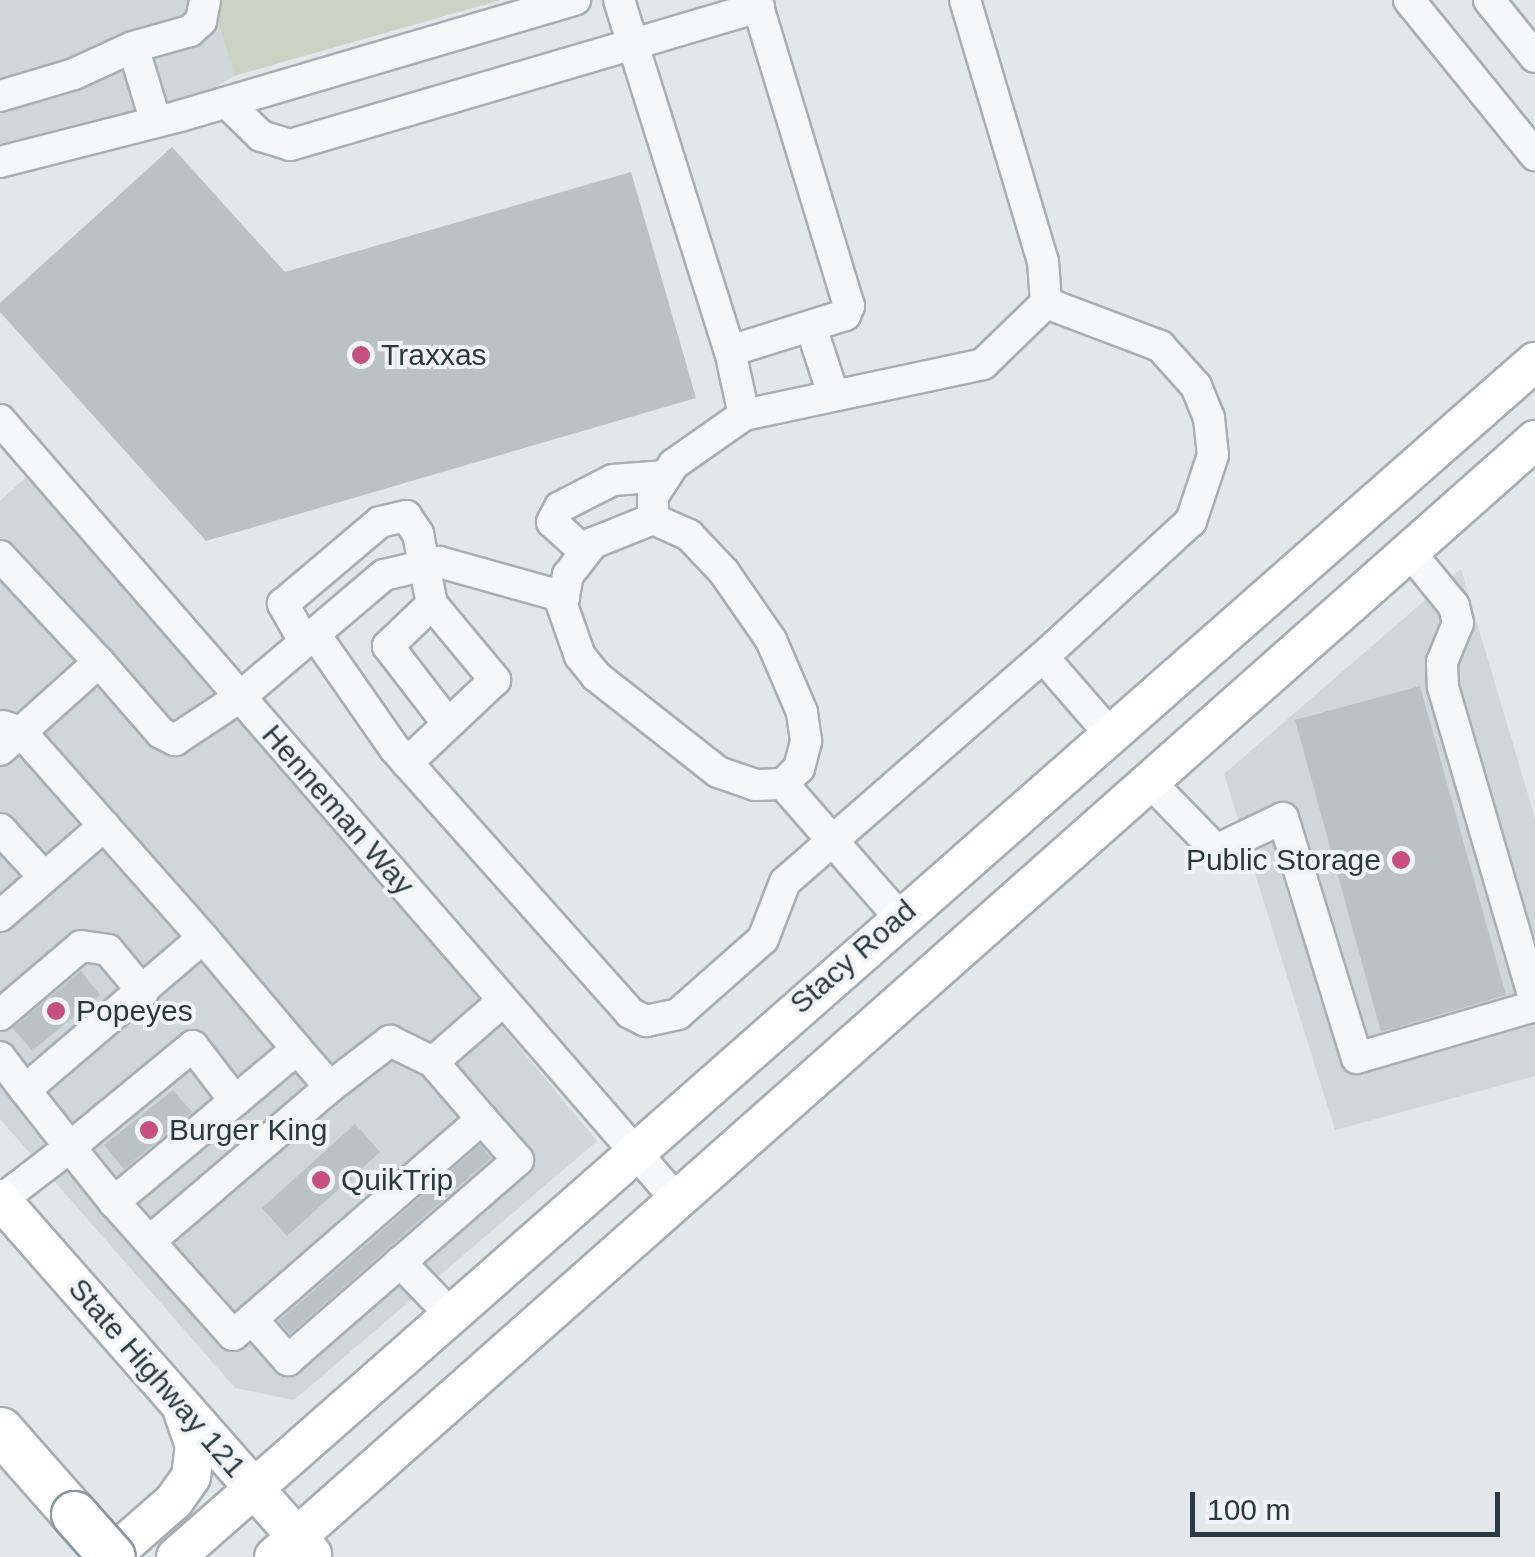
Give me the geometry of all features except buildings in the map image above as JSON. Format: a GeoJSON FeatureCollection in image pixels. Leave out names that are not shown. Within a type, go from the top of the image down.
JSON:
{"type":"FeatureCollection","features":[{"type":"Feature","properties":{"kind":"highway"},"geometry":{"type":"LineString","coordinates":[[0,1430],[111,1557]]}},
{"type":"Feature","properties":{"kind":"main road","name":"Stacy Road"},"geometry":{"type":"LineString","coordinates":[[176,1557],[632,1150],[1535,362]]}},
{"type":"Feature","properties":{"kind":"main road"},"geometry":{"type":"LineString","coordinates":[[295,1550],[676,1199],[1535,440]]}},
{"type":"Feature","properties":{"kind":"main road"},"geometry":{"type":"LineString","coordinates":[[1109,733],[1150,781]]}},
{"type":"Feature","properties":{"kind":"main road","name":"State Highway 121"},"geometry":{"type":"LineString","coordinates":[[0,1200],[253,1487],[295,1550]]}},
{"type":"Feature","properties":{"kind":"main road"},"geometry":{"type":"LineString","coordinates":[[111,1557],[174,1501],[191,1478],[195,1446],[180,1404]]}},
{"type":"Feature","properties":{"kind":"street"},"geometry":{"type":"LineString","coordinates":[[0,96],[74,74],[133,47],[190,31],[201,21],[205,0]]}},
{"type":"Feature","properties":{"kind":"street"},"geometry":{"type":"LineString","coordinates":[[0,162],[227,103],[575,0]]}},
{"type":"Feature","properties":{"kind":"street"},"geometry":{"type":"LineString","coordinates":[[619,0],[730,351],[744,414]]}},
{"type":"Feature","properties":{"kind":"street"},"geometry":{"type":"LineString","coordinates":[[653,519],[653,496],[666,476],[694,445],[744,414],[984,364],[1046,303],[1043,261],[965,0]]}},
{"type":"Feature","properties":{"kind":"street"},"geometry":{"type":"LineString","coordinates":[[1409,0],[1535,155]]}},
{"type":"Feature","properties":{"kind":"street"},"geometry":{"type":"LineString","coordinates":[[1489,0],[1535,57]]}},
{"type":"Feature","properties":{"kind":"street"},"geometry":{"type":"LineString","coordinates":[[227,103],[235,118],[262,136],[290,145],[634,46],[758,4],[850,306],[845,315],[730,351]]}},
{"type":"Feature","properties":{"kind":"street"},"geometry":{"type":"LineString","coordinates":[[133,47],[156,122]]}},
{"type":"Feature","properties":{"kind":"street"},"geometry":{"type":"LineString","coordinates":[[407,763],[496,680],[432,604],[418,534],[406,516],[380,522],[283,604],[407,763],[630,1012],[646,1021],[678,1014],[763,939],[785,882],[1174,540],[1206,490],[1213,455],[1209,418],[1196,386],[1160,346],[1046,303]]}},
{"type":"Feature","properties":{"kind":"street"},"geometry":{"type":"LineString","coordinates":[[810,326],[832,394]]}},
{"type":"Feature","properties":{"kind":"street","name":"Henneman Way"},"geometry":{"type":"LineString","coordinates":[[0,420],[676,1199]]}},
{"type":"Feature","properties":{"kind":"street"},"geometry":{"type":"LineString","coordinates":[[584,552],[552,522],[560,507],[613,480],[666,476]]}},
{"type":"Feature","properties":{"kind":"street"},"geometry":{"type":"LineString","coordinates":[[653,519],[688,535],[707,552],[771,640],[802,712],[806,741],[799,768],[783,784],[755,785],[718,772],[611,692],[580,656],[564,597],[584,552],[608,532],[653,519]]}},
{"type":"Feature","properties":{"kind":"street"},"geometry":{"type":"LineString","coordinates":[[1150,781],[1216,850],[1283,818],[1358,1058],[1535,1004],[1443,687],[1442,662],[1458,623],[1454,606],[1409,552]]}},
{"type":"Feature","properties":{"kind":"street"},"geometry":{"type":"LineString","coordinates":[[0,556],[161,733],[174,740],[240,697],[384,575],[422,564],[466,567],[564,597]]}},
{"type":"Feature","properties":{"kind":"street"},"geometry":{"type":"LineString","coordinates":[[432,604],[388,646],[448,724]]}},
{"type":"Feature","properties":{"kind":"street"},"geometry":{"type":"LineString","coordinates":[[1044,657],[1109,733]]}},
{"type":"Feature","properties":{"kind":"street"},"geometry":{"type":"LineString","coordinates":[[99,662],[7,736],[104,826],[330,1087]]}},
{"type":"Feature","properties":{"kind":"street"},"geometry":{"type":"LineString","coordinates":[[783,784],[899,917]]}},
{"type":"Feature","properties":{"kind":"street"},"geometry":{"type":"LineString","coordinates":[[0,916],[104,826]]}},
{"type":"Feature","properties":{"kind":"street"},"geometry":{"type":"LineString","coordinates":[[0,828],[44,877]]}},
{"type":"Feature","properties":{"kind":"street"},"geometry":{"type":"LineString","coordinates":[[25,1090],[203,938]]}},
{"type":"Feature","properties":{"kind":"street"},"geometry":{"type":"LineString","coordinates":[[0,1015],[81,946],[108,950],[143,992]]}},
{"type":"Feature","properties":{"kind":"street"},"geometry":{"type":"LineString","coordinates":[[433,1062],[503,1001]]}},
{"type":"Feature","properties":{"kind":"street"},"geometry":{"type":"LineString","coordinates":[[151,1240],[330,1087],[390,1041],[433,1062],[518,1160],[288,1360],[252,1319]]}},
{"type":"Feature","properties":{"kind":"street"},"geometry":{"type":"LineString","coordinates":[[0,1200],[193,1046],[235,1101]]}},
{"type":"Feature","properties":{"kind":"street"},"geometry":{"type":"LineString","coordinates":[[114,1202],[297,1049]]}},
{"type":"Feature","properties":{"kind":"street"},"geometry":{"type":"LineString","coordinates":[[0,1057],[114,1202],[233,1335],[482,1118]]}},
{"type":"Feature","properties":{"kind":"street"},"geometry":{"type":"LineString","coordinates":[[400,1262],[449,1313]]}},
{"type":"Feature","properties":{"kind":"shaded area"},"geometry":{"type":"Polygon","coordinates":[[[0,0],[212,0],[234,76],[156,122],[0,162],[0,0]]]}},
{"type":"Feature","properties":{"kind":"shaded area"},"geometry":{"type":"Polygon","coordinates":[[[26,477],[381,881],[597,1141],[294,1400],[235,1388],[0,1119],[0,501],[26,477]]]}},
{"type":"Feature","properties":{"kind":"shaded area"},"geometry":{"type":"Polygon","coordinates":[[[1461,569],[1535,818],[1535,1076],[1335,1130],[1224,774],[1461,569]]]}},
{"type":"Feature","properties":{"kind":"green space"},"geometry":{"type":"Polygon","coordinates":[[[212,0],[501,0],[234,76],[212,0]]]}},
{"type":"Feature","properties":{"kind":"place","name":"Traxxas"},"geometry":{"type":"Point","coordinates":[361,355]}},
{"type":"Feature","properties":{"kind":"place","name":"Public Storage"},"geometry":{"type":"Point","coordinates":[1401,860]}},
{"type":"Feature","properties":{"kind":"place","name":"Popeyes"},"geometry":{"type":"Point","coordinates":[56,1011]}},
{"type":"Feature","properties":{"kind":"place","name":"Burger King"},"geometry":{"type":"Point","coordinates":[149,1130]}},
{"type":"Feature","properties":{"kind":"place","name":"QuikTrip"},"geometry":{"type":"Point","coordinates":[321,1180]}}]}
